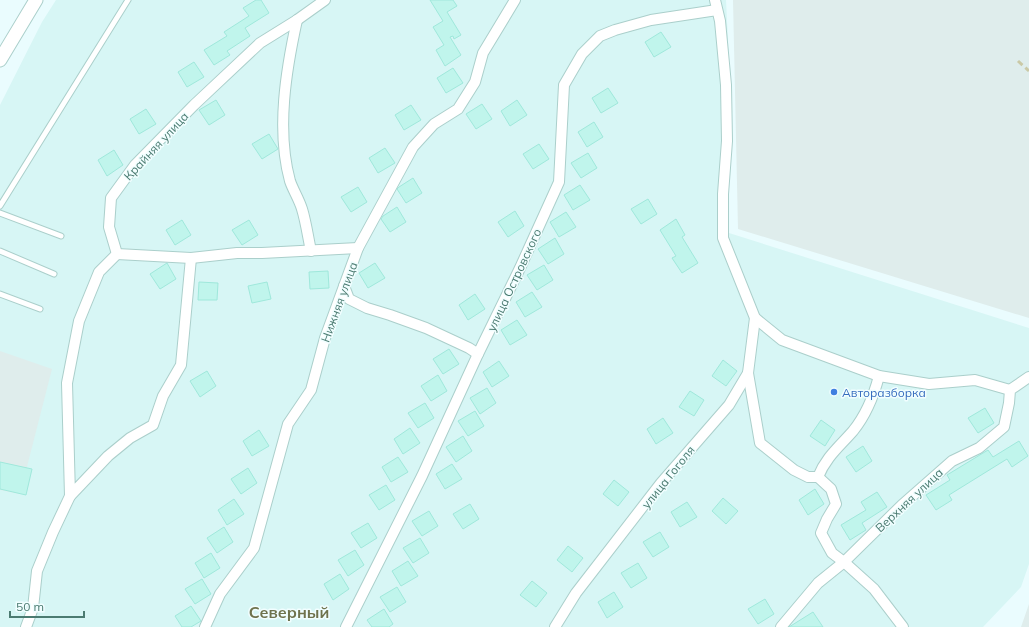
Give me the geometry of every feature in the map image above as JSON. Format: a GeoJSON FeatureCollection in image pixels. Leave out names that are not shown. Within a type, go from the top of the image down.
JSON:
{"type":"FeatureCollection","features":[{"type":"Feature","properties":{"kind":"street"},"geometry":{"type":"LineString","coordinates":[[0,60],[36,0]]}},
{"type":"Feature","properties":{"kind":"street","name":"Крайняя улица"},"geometry":{"type":"LineString","coordinates":[[117,254],[109,227],[111,198],[136,165],[194,105],[260,43],[297,20],[325,0]]}},
{"type":"Feature","properties":{"kind":"street","name":"Нижняя улица"},"geometry":{"type":"LineString","coordinates":[[205,627],[220,594],[254,548],[288,424],[311,390],[326,338],[358,248],[413,147],[434,124],[458,109],[475,82],[483,53],[515,0]]}},
{"type":"Feature","properties":{"kind":"street"},"geometry":{"type":"LineString","coordinates":[[715,0],[720,21],[726,85],[723,238],[755,318],[782,340],[879,376],[929,384],[975,380],[1010,390],[1029,377]]}},
{"type":"Feature","properties":{"kind":"street","name":"улица Островского"},"geometry":{"type":"LineString","coordinates":[[346,627],[422,476],[559,182],[564,85],[582,54],[600,36],[615,30],[651,20],[717,10]]}},
{"type":"Feature","properties":{"kind":"street"},"geometry":{"type":"LineString","coordinates":[[297,20],[290,53],[284,95],[284,144],[290,181],[302,209],[310,251]]}},
{"type":"Feature","properties":{"kind":"street"},"geometry":{"type":"LineString","coordinates":[[70,496],[67,383],[79,321],[98,272],[117,254],[191,258],[237,253],[262,254],[358,248]]}},
{"type":"Feature","properties":{"kind":"street"},"geometry":{"type":"LineString","coordinates":[[26,627],[33,608],[37,571],[70,496],[114,451],[130,438],[153,425],[162,396],[181,365],[191,258]]}},
{"type":"Feature","properties":{"kind":"street"},"geometry":{"type":"LineString","coordinates":[[344,286],[349,299],[367,308],[426,328],[469,348],[478,354]]}},
{"type":"Feature","properties":{"kind":"street","name":"улица Гоголя"},"geometry":{"type":"LineString","coordinates":[[554,627],[576,593],[661,483],[729,405],[748,373],[755,318]]}},
{"type":"Feature","properties":{"kind":"street"},"geometry":{"type":"LineString","coordinates":[[748,373],[760,443],[794,470],[808,477],[818,477],[831,489],[836,504],[821,533],[832,553],[874,589],[903,627]]}},
{"type":"Feature","properties":{"kind":"street"},"geometry":{"type":"LineString","coordinates":[[818,477],[831,454],[853,430],[864,413],[875,390],[879,376]]}},
{"type":"Feature","properties":{"kind":"street","name":"Верхняя улица"},"geometry":{"type":"LineString","coordinates":[[781,627],[818,583],[844,562],[902,506],[952,461],[980,448],[1004,426],[1010,390]]}},
{"type":"Feature","properties":{"kind":"lane"},"geometry":{"type":"LineString","coordinates":[[0,206],[128,0]]}},
{"type":"Feature","properties":{"kind":"lane"},"geometry":{"type":"LineString","coordinates":[[0,213],[61,236]]}},
{"type":"Feature","properties":{"kind":"lane"},"geometry":{"type":"LineString","coordinates":[[0,251],[54,274]]}},
{"type":"Feature","properties":{"kind":"lane"},"geometry":{"type":"LineString","coordinates":[[0,294],[40,309]]}},
{"type":"Feature","properties":{"kind":"shaded area"},"geometry":{"type":"Polygon","coordinates":[[[56,0],[726,0],[729,61],[729,233],[1029,328],[1029,564],[1021,587],[983,627],[0,627],[0,105],[42,22],[56,0]]]}},
{"type":"Feature","properties":{"kind":"shaded area"},"geometry":{"type":"Polygon","coordinates":[[[733,0],[1029,0],[1029,318],[738,229],[733,0]]]}},
{"type":"Feature","properties":{"kind":"shaded area"},"geometry":{"type":"Polygon","coordinates":[[[0,351],[52,369],[20,494],[0,490],[0,351]]]}},
{"type":"Feature","properties":{"kind":"shaded area"},"geometry":{"type":"Polygon","coordinates":[[[1029,604],[1029,627],[1021,627],[1029,604]]]}},
{"type":"Feature","properties":{"kind":"building"},"geometry":{"type":"Polygon","coordinates":[[[256,0],[261,0],[269,13],[245,28],[250,36],[227,51],[230,55],[214,65],[204,50],[227,36],[224,32],[249,16],[243,8],[256,0]]]}},
{"type":"Feature","properties":{"kind":"building"},"geometry":{"type":"Polygon","coordinates":[[[430,0],[453,0],[457,6],[447,12],[461,35],[454,39],[453,36],[450,37],[461,55],[445,66],[436,50],[444,45],[433,27],[443,21],[430,0]]]}},
{"type":"Feature","properties":{"kind":"building"},"geometry":{"type":"Polygon","coordinates":[[[661,32],[671,47],[654,57],[645,42],[661,32]]]}},
{"type":"Feature","properties":{"kind":"building"},"geometry":{"type":"Polygon","coordinates":[[[194,62],[204,77],[187,87],[178,72],[194,62]]]}},
{"type":"Feature","properties":{"kind":"building"},"geometry":{"type":"Polygon","coordinates":[[[453,68],[463,83],[446,93],[437,78],[453,68]]]}},
{"type":"Feature","properties":{"kind":"building"},"geometry":{"type":"Polygon","coordinates":[[[608,88],[618,103],[601,113],[592,98],[608,88]]]}},
{"type":"Feature","properties":{"kind":"building"},"geometry":{"type":"Polygon","coordinates":[[[216,100],[225,115],[209,125],[199,110],[216,100]]]}},
{"type":"Feature","properties":{"kind":"building"},"geometry":{"type":"Polygon","coordinates":[[[517,100],[527,115],[510,126],[501,111],[517,100]]]}},
{"type":"Feature","properties":{"kind":"building"},"geometry":{"type":"Polygon","coordinates":[[[482,104],[492,119],[476,129],[466,114],[482,104]]]}},
{"type":"Feature","properties":{"kind":"building"},"geometry":{"type":"Polygon","coordinates":[[[411,105],[421,120],[404,130],[395,115],[411,105]]]}},
{"type":"Feature","properties":{"kind":"building"},"geometry":{"type":"Polygon","coordinates":[[[146,109],[156,124],[139,134],[130,119],[146,109]]]}},
{"type":"Feature","properties":{"kind":"building"},"geometry":{"type":"Polygon","coordinates":[[[594,122],[603,137],[587,147],[578,132],[594,122]]]}},
{"type":"Feature","properties":{"kind":"building"},"geometry":{"type":"Polygon","coordinates":[[[269,134],[278,149],[262,159],[252,144],[269,134]]]}},
{"type":"Feature","properties":{"kind":"building"},"geometry":{"type":"Polygon","coordinates":[[[539,144],[549,159],[533,169],[523,154],[539,144]]]}},
{"type":"Feature","properties":{"kind":"building"},"geometry":{"type":"Polygon","coordinates":[[[385,148],[395,163],[378,173],[369,158],[385,148]]]}},
{"type":"Feature","properties":{"kind":"building"},"geometry":{"type":"Polygon","coordinates":[[[114,150],[123,165],[107,176],[98,160],[114,150]]]}},
{"type":"Feature","properties":{"kind":"building"},"geometry":{"type":"Polygon","coordinates":[[[588,153],[597,168],[581,178],[571,163],[588,153]]]}},
{"type":"Feature","properties":{"kind":"building"},"geometry":{"type":"Polygon","coordinates":[[[413,178],[422,193],[406,203],[397,189],[413,178]]]}},
{"type":"Feature","properties":{"kind":"building"},"geometry":{"type":"Polygon","coordinates":[[[580,185],[590,200],[573,210],[564,195],[580,185]]]}},
{"type":"Feature","properties":{"kind":"building"},"geometry":{"type":"Polygon","coordinates":[[[358,187],[367,202],[351,212],[341,197],[358,187]]]}},
{"type":"Feature","properties":{"kind":"building"},"geometry":{"type":"Polygon","coordinates":[[[648,199],[657,214],[641,224],[631,209],[648,199]]]}},
{"type":"Feature","properties":{"kind":"building"},"geometry":{"type":"Polygon","coordinates":[[[397,207],[406,222],[390,232],[381,219],[397,207]]]}},
{"type":"Feature","properties":{"kind":"building"},"geometry":{"type":"Polygon","coordinates":[[[515,211],[524,226],[508,237],[498,222],[515,211]]]}},
{"type":"Feature","properties":{"kind":"building"},"geometry":{"type":"Polygon","coordinates":[[[566,212],[576,227],[559,237],[550,222],[566,212]]]}},
{"type":"Feature","properties":{"kind":"building"},"geometry":{"type":"Polygon","coordinates":[[[676,219],[685,235],[682,237],[698,263],[682,273],[672,258],[676,256],[660,230],[676,219]]]}},
{"type":"Feature","properties":{"kind":"building"},"geometry":{"type":"Polygon","coordinates":[[[182,220],[191,235],[175,245],[166,230],[182,220]]]}},
{"type":"Feature","properties":{"kind":"building"},"geometry":{"type":"Polygon","coordinates":[[[249,220],[258,235],[242,245],[232,230],[249,220]]]}},
{"type":"Feature","properties":{"kind":"building"},"geometry":{"type":"Polygon","coordinates":[[[555,238],[564,254],[548,264],[538,249],[555,238]]]}},
{"type":"Feature","properties":{"kind":"building"},"geometry":{"type":"Polygon","coordinates":[[[167,263],[176,279],[160,289],[150,274],[167,263]]]}},
{"type":"Feature","properties":{"kind":"building"},"geometry":{"type":"Polygon","coordinates":[[[375,263],[385,278],[368,288],[359,273],[375,263]]]}},
{"type":"Feature","properties":{"kind":"building"},"geometry":{"type":"Polygon","coordinates":[[[544,265],[553,280],[537,290],[527,275],[544,265]]]}},
{"type":"Feature","properties":{"kind":"building"},"geometry":{"type":"Polygon","coordinates":[[[328,271],[329,288],[310,289],[309,272],[328,271]]]}},
{"type":"Feature","properties":{"kind":"building"},"geometry":{"type":"Polygon","coordinates":[[[199,282],[218,283],[217,300],[198,300],[199,282]]]}},
{"type":"Feature","properties":{"kind":"building"},"geometry":{"type":"Polygon","coordinates":[[[267,282],[271,299],[252,303],[248,286],[267,282]]]}},
{"type":"Feature","properties":{"kind":"building"},"geometry":{"type":"Polygon","coordinates":[[[532,292],[542,307],[525,317],[516,302],[532,292]]]}},
{"type":"Feature","properties":{"kind":"building"},"geometry":{"type":"Polygon","coordinates":[[[475,294],[485,309],[468,320],[459,305],[475,294]]]}},
{"type":"Feature","properties":{"kind":"building"},"geometry":{"type":"Polygon","coordinates":[[[517,320],[527,335],[510,345],[501,330],[517,320]]]}},
{"type":"Feature","properties":{"kind":"building"},"geometry":{"type":"Polygon","coordinates":[[[449,349],[459,364],[443,374],[433,359],[449,349]]]}},
{"type":"Feature","properties":{"kind":"building"},"geometry":{"type":"Polygon","coordinates":[[[723,360],[737,371],[726,386],[712,376],[723,360]]]}},
{"type":"Feature","properties":{"kind":"building"},"geometry":{"type":"Polygon","coordinates":[[[499,361],[509,376],[492,387],[483,372],[499,361]]]}},
{"type":"Feature","properties":{"kind":"building"},"geometry":{"type":"Polygon","coordinates":[[[207,371],[216,386],[200,397],[190,381],[207,371]]]}},
{"type":"Feature","properties":{"kind":"building"},"geometry":{"type":"Polygon","coordinates":[[[438,375],[447,391],[431,401],[421,386],[438,375]]]}},
{"type":"Feature","properties":{"kind":"building"},"geometry":{"type":"Polygon","coordinates":[[[487,388],[496,403],[480,414],[470,398],[487,388]]]}},
{"type":"Feature","properties":{"kind":"building"},"geometry":{"type":"Polygon","coordinates":[[[690,391],[704,400],[694,416],[679,407],[690,391]]]}},
{"type":"Feature","properties":{"kind":"building"},"geometry":{"type":"Polygon","coordinates":[[[425,403],[434,418],[418,428],[408,413],[425,403]]]}},
{"type":"Feature","properties":{"kind":"building"},"geometry":{"type":"Polygon","coordinates":[[[985,408],[994,423],[978,433],[968,418],[985,408]]]}},
{"type":"Feature","properties":{"kind":"building"},"geometry":{"type":"Polygon","coordinates":[[[475,411],[484,426],[468,436],[458,421],[475,411]]]}},
{"type":"Feature","properties":{"kind":"building"},"geometry":{"type":"Polygon","coordinates":[[[663,418],[673,433],[656,444],[647,429],[663,418]]]}},
{"type":"Feature","properties":{"kind":"building"},"geometry":{"type":"Polygon","coordinates":[[[821,420],[835,430],[825,446],[810,436],[821,420]]]}},
{"type":"Feature","properties":{"kind":"building"},"geometry":{"type":"Polygon","coordinates":[[[410,428],[420,443],[403,454],[394,439],[410,428]]]}},
{"type":"Feature","properties":{"kind":"building"},"geometry":{"type":"Polygon","coordinates":[[[259,430],[269,446],[252,456],[243,441],[259,430]]]}},
{"type":"Feature","properties":{"kind":"building"},"geometry":{"type":"Polygon","coordinates":[[[463,436],[472,451],[456,462],[446,447],[463,436]]]}},
{"type":"Feature","properties":{"kind":"building"},"geometry":{"type":"Polygon","coordinates":[[[1019,441],[1028,456],[1012,467],[1007,459],[949,495],[952,500],[936,510],[926,495],[950,480],[947,475],[988,450],[993,457],[1019,441]]]}},
{"type":"Feature","properties":{"kind":"building"},"geometry":{"type":"Polygon","coordinates":[[[863,446],[872,461],[856,472],[846,457],[863,446]]]}},
{"type":"Feature","properties":{"kind":"building"},"geometry":{"type":"Polygon","coordinates":[[[398,457],[408,472],[391,482],[382,467],[398,457]]]}},
{"type":"Feature","properties":{"kind":"building"},"geometry":{"type":"Polygon","coordinates":[[[0,462],[32,469],[26,495],[0,489],[0,462]]]}},
{"type":"Feature","properties":{"kind":"building"},"geometry":{"type":"Polygon","coordinates":[[[452,464],[462,479],[445,489],[436,474],[452,464]]]}},
{"type":"Feature","properties":{"kind":"building"},"geometry":{"type":"Polygon","coordinates":[[[248,468],[257,483],[241,494],[231,479],[248,468]]]}},
{"type":"Feature","properties":{"kind":"building"},"geometry":{"type":"Polygon","coordinates":[[[614,480],[629,492],[618,506],[603,494],[614,480]]]}},
{"type":"Feature","properties":{"kind":"building"},"geometry":{"type":"Polygon","coordinates":[[[386,485],[395,500],[379,510],[369,495],[386,485]]]}},
{"type":"Feature","properties":{"kind":"building"},"geometry":{"type":"Polygon","coordinates":[[[815,489],[824,504],[808,515],[799,500],[815,489]]]}},
{"type":"Feature","properties":{"kind":"building"},"geometry":{"type":"Polygon","coordinates":[[[877,492],[887,507],[862,523],[866,530],[850,540],[841,525],[866,510],[861,502],[877,492]]]}},
{"type":"Feature","properties":{"kind":"building"},"geometry":{"type":"Polygon","coordinates":[[[723,498],[738,511],[726,524],[712,511],[723,498]]]}},
{"type":"Feature","properties":{"kind":"building"},"geometry":{"type":"Polygon","coordinates":[[[234,499],[244,514],[227,525],[218,510],[234,499]]]}},
{"type":"Feature","properties":{"kind":"building"},"geometry":{"type":"Polygon","coordinates":[[[687,502],[697,517],[680,527],[671,512],[687,502]]]}},
{"type":"Feature","properties":{"kind":"building"},"geometry":{"type":"Polygon","coordinates":[[[470,504],[479,519],[463,529],[453,514],[470,504]]]}},
{"type":"Feature","properties":{"kind":"building"},"geometry":{"type":"Polygon","coordinates":[[[429,511],[438,526],[422,536],[412,521],[429,511]]]}},
{"type":"Feature","properties":{"kind":"building"},"geometry":{"type":"Polygon","coordinates":[[[368,523],[377,538],[361,548],[351,533],[368,523]]]}},
{"type":"Feature","properties":{"kind":"building"},"geometry":{"type":"Polygon","coordinates":[[[224,527],[233,542],[217,553],[207,538],[224,527]]]}},
{"type":"Feature","properties":{"kind":"building"},"geometry":{"type":"Polygon","coordinates":[[[660,532],[669,547],[653,557],[643,542],[660,532]]]}},
{"type":"Feature","properties":{"kind":"building"},"geometry":{"type":"Polygon","coordinates":[[[420,538],[429,553],[413,563],[403,548],[420,538]]]}},
{"type":"Feature","properties":{"kind":"building"},"geometry":{"type":"Polygon","coordinates":[[[568,546],[583,558],[572,572],[557,560],[568,546]]]}},
{"type":"Feature","properties":{"kind":"building"},"geometry":{"type":"Polygon","coordinates":[[[355,550],[364,565],[348,576],[338,560],[355,550]]]}},
{"type":"Feature","properties":{"kind":"building"},"geometry":{"type":"Polygon","coordinates":[[[211,553],[220,568],[204,578],[195,563],[211,553]]]}},
{"type":"Feature","properties":{"kind":"building"},"geometry":{"type":"Polygon","coordinates":[[[408,561],[418,576],[401,586],[392,571],[408,561]]]}},
{"type":"Feature","properties":{"kind":"building"},"geometry":{"type":"Polygon","coordinates":[[[638,563],[647,578],[631,588],[621,573],[638,563]]]}},
{"type":"Feature","properties":{"kind":"building"},"geometry":{"type":"Polygon","coordinates":[[[340,574],[349,589],[333,600],[324,584],[340,574]]]}},
{"type":"Feature","properties":{"kind":"building"},"geometry":{"type":"Polygon","coordinates":[[[202,579],[211,594],[195,604],[185,589],[202,579]]]}},
{"type":"Feature","properties":{"kind":"building"},"geometry":{"type":"Polygon","coordinates":[[[532,581],[547,593],[536,607],[520,595],[532,581]]]}},
{"type":"Feature","properties":{"kind":"building"},"geometry":{"type":"Polygon","coordinates":[[[397,587],[406,602],[390,612],[380,597],[397,587]]]}},
{"type":"Feature","properties":{"kind":"building"},"geometry":{"type":"Polygon","coordinates":[[[614,592],[623,607],[607,618],[598,602],[614,592]]]}},
{"type":"Feature","properties":{"kind":"building"},"geometry":{"type":"Polygon","coordinates":[[[765,599],[774,614],[758,624],[748,609],[765,599]]]}},
{"type":"Feature","properties":{"kind":"building"},"geometry":{"type":"Polygon","coordinates":[[[191,606],[201,621],[191,627],[182,627],[175,616],[191,606]]]}},
{"type":"Feature","properties":{"kind":"building"},"geometry":{"type":"Polygon","coordinates":[[[384,609],[393,624],[389,627],[372,627],[367,620],[384,609]]]}},
{"type":"Feature","properties":{"kind":"building"},"geometry":{"type":"Polygon","coordinates":[[[813,612],[823,627],[789,627],[813,612]]]}},
{"type":"Feature","properties":{"kind":"railway"},"geometry":{"type":"LineString","coordinates":[[1018,61],[1029,71]]}},
{"type":"Feature","properties":{"kind":"place","name":"Авторазборка"},"geometry":{"type":"Point","coordinates":[834,392]}},
{"type":"Feature","properties":{"kind":"district","name":"Северный"},"geometry":{"type":"Point","coordinates":[289,612]}}]}
